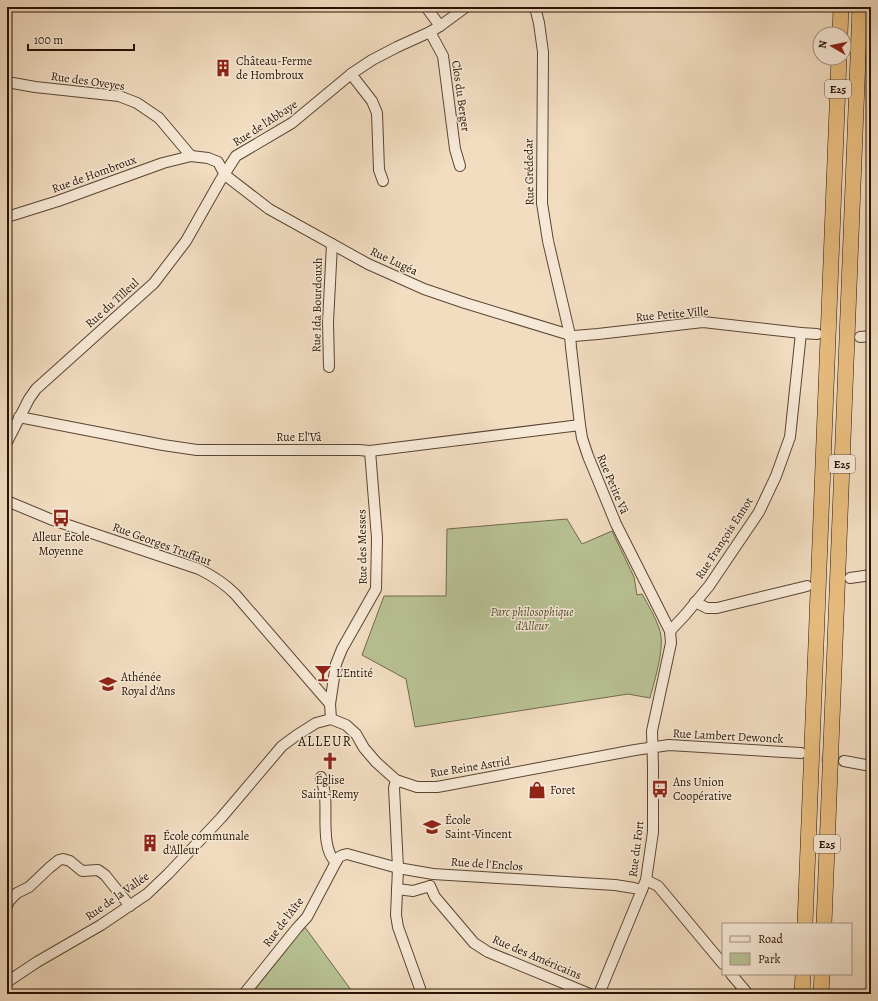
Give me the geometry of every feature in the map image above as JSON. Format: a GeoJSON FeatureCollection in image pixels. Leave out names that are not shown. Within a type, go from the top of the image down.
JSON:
{"type":"FeatureCollection","features":[{"type":"Feature","properties":{"kind":"highway"},"geometry":{"type":"LineString","coordinates":[[834,26],[835,7]]}},
{"type":"Feature","properties":{"kind":"highway"},"geometry":{"type":"LineString","coordinates":[[840,26],[841,7]]}},
{"type":"Feature","properties":{"kind":"highway","name":"E25"},"geometry":{"type":"LineString","coordinates":[[824,923],[860,7]]}},
{"type":"Feature","properties":{"kind":"highway"},"geometry":{"type":"LineString","coordinates":[[834,66],[833,101],[837,120]]}},
{"type":"Feature","properties":{"kind":"highway","name":"E25"},"geometry":{"type":"LineString","coordinates":[[805,923],[839,66]]}},
{"type":"Feature","properties":{"kind":"highway"},"geometry":{"type":"LineString","coordinates":[[802,994],[803,975]]}},
{"type":"Feature","properties":{"kind":"highway"},"geometry":{"type":"LineString","coordinates":[[821,994],[822,975]]}},
{"type":"Feature","properties":{"kind":"street"},"geometry":{"type":"LineString","coordinates":[[426,7],[440,26]]}},
{"type":"Feature","properties":{"kind":"street","name":"Rue de l'Abbaye"},"geometry":{"type":"LineString","coordinates":[[224,175],[236,156],[292,123],[351,74],[372,60],[430,32],[466,7]]}},
{"type":"Feature","properties":{"kind":"street","name":"Rue Grédedar"},"geometry":{"type":"LineString","coordinates":[[535,7],[543,52],[542,203],[548,241],[570,335]]}},
{"type":"Feature","properties":{"kind":"street","name":"Clos du Berger"},"geometry":{"type":"LineString","coordinates":[[430,32],[443,56],[455,149],[460,166]]}},
{"type":"Feature","properties":{"kind":"street"},"geometry":{"type":"LineString","coordinates":[[351,74],[372,100],[377,113],[379,170],[383,181]]}},
{"type":"Feature","properties":{"kind":"street","name":"Rue des Oveyes"},"geometry":{"type":"LineString","coordinates":[[7,82],[35,87],[120,96],[159,118],[190,156]]}},
{"type":"Feature","properties":{"kind":"street","name":"Rue Lugéa"},"geometry":{"type":"LineString","coordinates":[[190,156],[208,158],[218,162],[224,175],[269,209],[368,264],[424,289],[570,335]]}},
{"type":"Feature","properties":{"kind":"street","name":"Rue de Hombroux"},"geometry":{"type":"LineString","coordinates":[[7,217],[58,201],[163,163],[190,156]]}},
{"type":"Feature","properties":{"kind":"street","name":"Rue du Tilleul"},"geometry":{"type":"LineString","coordinates":[[7,442],[19,417],[36,389],[154,283],[186,242],[224,175]]}},
{"type":"Feature","properties":{"kind":"street","name":"Rue Ida Bourdouxh"},"geometry":{"type":"LineString","coordinates":[[329,367],[328,322],[332,244]]}},
{"type":"Feature","properties":{"kind":"street","name":"Rue Petite Ville"},"geometry":{"type":"LineString","coordinates":[[570,335],[598,334],[704,322],[817,334]]}},
{"type":"Feature","properties":{"kind":"street","name":"Rue François Ennot"},"geometry":{"type":"LineString","coordinates":[[670,631],[708,586],[759,512],[776,476],[790,437],[800,333]]}},
{"type":"Feature","properties":{"kind":"street","name":"Rue Petite Vâ"},"geometry":{"type":"LineString","coordinates":[[570,335],[580,425],[582,438],[588,456],[616,524],[670,631]]}},
{"type":"Feature","properties":{"kind":"street"},"geometry":{"type":"LineString","coordinates":[[860,337],[871,336]]}},
{"type":"Feature","properties":{"kind":"street","name":"Rue El'Vâ"},"geometry":{"type":"LineString","coordinates":[[19,417],[163,445],[197,450],[370,451],[580,425]]}},
{"type":"Feature","properties":{"kind":"street","name":"Rue des Messes"},"geometry":{"type":"LineString","coordinates":[[330,704],[336,664],[376,589],[377,538],[370,451]]}},
{"type":"Feature","properties":{"kind":"street","name":"Rue Georges Truffaut"},"geometry":{"type":"LineString","coordinates":[[7,501],[50,519],[199,569],[215,577],[236,594],[330,704]]}},
{"type":"Feature","properties":{"kind":"street"},"geometry":{"type":"LineString","coordinates":[[850,578],[871,575]]}},
{"type":"Feature","properties":{"kind":"street"},"geometry":{"type":"LineString","coordinates":[[695,602],[707,608],[717,608],[807,586]]}},
{"type":"Feature","properties":{"kind":"street"},"geometry":{"type":"LineString","coordinates":[[653,746],[652,731],[671,642],[670,631]]}},
{"type":"Feature","properties":{"kind":"street"},"geometry":{"type":"LineString","coordinates":[[330,704],[331,719]]}},
{"type":"Feature","properties":{"kind":"street","name":"Rue Reine Astrid"},"geometry":{"type":"LineString","coordinates":[[331,719],[346,725],[356,734],[364,748],[376,762],[396,780],[417,787],[437,787],[653,746]]}},
{"type":"Feature","properties":{"kind":"street","name":"Rue de la Vallée"},"geometry":{"type":"LineString","coordinates":[[7,982],[36,962],[101,925],[147,894],[221,818],[282,746],[316,723],[331,719]]}},
{"type":"Feature","properties":{"kind":"street","name":"Rue Lambert Dewonck"},"geometry":{"type":"LineString","coordinates":[[653,746],[669,745],[801,753]]}},
{"type":"Feature","properties":{"kind":"street","name":"Rue du Fort"},"geometry":{"type":"LineString","coordinates":[[599,994],[646,880],[653,832],[653,746]]}},
{"type":"Feature","properties":{"kind":"street"},"geometry":{"type":"LineString","coordinates":[[844,761],[871,766]]}},
{"type":"Feature","properties":{"kind":"street"},"geometry":{"type":"LineString","coordinates":[[321,778],[325,794],[328,848],[332,859],[336,862]]}},
{"type":"Feature","properties":{"kind":"street"},"geometry":{"type":"LineString","coordinates":[[396,780],[394,788],[398,868],[396,915],[398,927],[422,994]]}},
{"type":"Feature","properties":{"kind":"street","name":"Rue de l'Enclos"},"geometry":{"type":"LineString","coordinates":[[336,862],[343,855],[347,854],[398,868],[433,874],[615,885],[642,890]]}},
{"type":"Feature","properties":{"kind":"street"},"geometry":{"type":"LineString","coordinates":[[7,906],[9,901],[17,893],[29,887],[49,868],[62,859],[70,861],[82,871],[98,870],[105,875],[130,906]]}},
{"type":"Feature","properties":{"kind":"street","name":"Rue de l'Aîte"},"geometry":{"type":"LineString","coordinates":[[244,994],[307,917],[336,862]]}},
{"type":"Feature","properties":{"kind":"street"},"geometry":{"type":"LineString","coordinates":[[397,889],[413,891],[430,886],[433,874]]}},
{"type":"Feature","properties":{"kind":"street"},"geometry":{"type":"LineString","coordinates":[[646,880],[658,886],[722,963]]}},
{"type":"Feature","properties":{"kind":"street","name":"Rue des Américains"},"geometry":{"type":"LineString","coordinates":[[430,886],[435,897],[474,943],[488,952],[590,994]]}},
{"type":"Feature","properties":{"kind":"street"},"geometry":{"type":"LineString","coordinates":[[732,975],[748,994]]}},
{"type":"Feature","properties":{"kind":"green space","name":"Parc philosophique d'Alleur"},"geometry":{"type":"Polygon","coordinates":[[[567,519],[582,544],[612,531],[634,577],[637,595],[642,594],[656,619],[661,635],[661,653],[650,698],[628,694],[415,727],[406,679],[362,655],[384,596],[446,596],[447,529],[567,519]]]}},
{"type":"Feature","properties":{"kind":"green space"},"geometry":{"type":"Polygon","coordinates":[[[304,926],[354,994],[244,994],[304,926]]]}},
{"type":"Feature","properties":{"kind":"tunnel"},"geometry":{"type":"LineString","coordinates":[[807,754],[844,761]]}},
{"type":"Feature","properties":{"kind":"place","name":"Château-Ferme de Hombroux"},"geometry":{"type":"Point","coordinates":[223,68]}},
{"type":"Feature","properties":{"kind":"place","name":"Alleur École Moyenne"},"geometry":{"type":"Point","coordinates":[61,518]}},
{"type":"Feature","properties":{"kind":"place","name":"L'Entité"},"geometry":{"type":"Point","coordinates":[323,673]}},
{"type":"Feature","properties":{"kind":"place","name":"Athénée Royal d’Ans"},"geometry":{"type":"Point","coordinates":[108,684]}},
{"type":"Feature","properties":{"kind":"place","name":"Église Saint-Remy"},"geometry":{"type":"Point","coordinates":[330,761]}},
{"type":"Feature","properties":{"kind":"place","name":"Ans Union Coopérative"},"geometry":{"type":"Point","coordinates":[660,789]}},
{"type":"Feature","properties":{"kind":"place","name":"Foret"},"geometry":{"type":"Point","coordinates":[537,790]}},
{"type":"Feature","properties":{"kind":"place","name":"École Saint-Vincent"},"geometry":{"type":"Point","coordinates":[432,827]}},
{"type":"Feature","properties":{"kind":"place","name":"École communale d'Alleur"},"geometry":{"type":"Point","coordinates":[150,843]}},
{"type":"Feature","properties":{"kind":"district","name":"ALLEUR"},"geometry":{"type":"Point","coordinates":[325,741]}}]}
